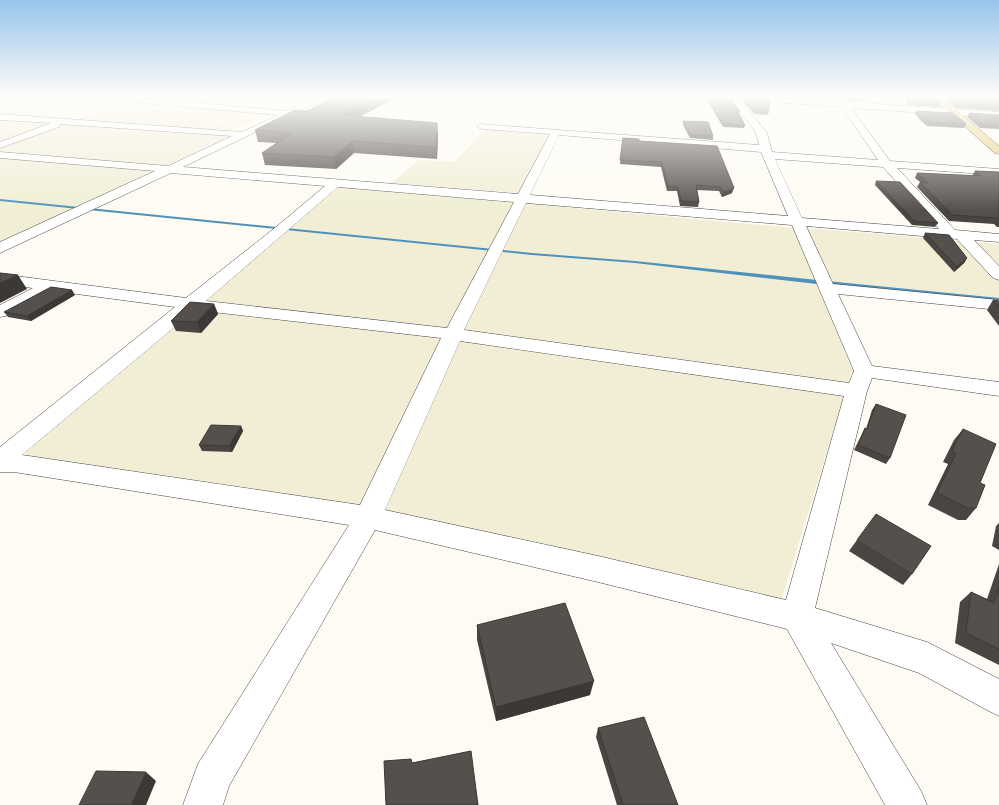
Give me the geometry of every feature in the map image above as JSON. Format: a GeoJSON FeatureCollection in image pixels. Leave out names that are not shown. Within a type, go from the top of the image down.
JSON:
{"type":"FeatureCollection","features":[{"type":"Feature","properties":{"kind":"main road"},"geometry":{"type":"LineString","coordinates":[[981,136],[999,151]]}},
{"type":"Feature","properties":{"kind":"street"},"geometry":{"type":"LineString","coordinates":[[0,144],[25,136]]}},
{"type":"Feature","properties":{"kind":"street"},"geometry":{"type":"LineString","coordinates":[[0,248],[240,136]]}},
{"type":"Feature","properties":{"kind":"street"},"geometry":{"type":"LineString","coordinates":[[203,805],[212,778],[368,517],[453,334],[554,136]]}},
{"type":"Feature","properties":{"kind":"street"},"geometry":{"type":"LineString","coordinates":[[594,136],[887,164],[999,172]]}},
{"type":"Feature","properties":{"kind":"street"},"geometry":{"type":"LineString","coordinates":[[762,136],[767,152],[825,285],[860,381],[797,617],[907,805]]}},
{"type":"Feature","properties":{"kind":"street"},"geometry":{"type":"LineString","coordinates":[[867,136],[887,164],[999,275]]}},
{"type":"Feature","properties":{"kind":"street"},"geometry":{"type":"LineString","coordinates":[[0,154],[999,238]]}},
{"type":"Feature","properties":{"kind":"street"},"geometry":{"type":"LineString","coordinates":[[0,461],[283,228],[334,183]]}},
{"type":"Feature","properties":{"kind":"street"},"geometry":{"type":"LineString","coordinates":[[0,279],[190,304],[860,381],[999,389]]}},
{"type":"Feature","properties":{"kind":"street"},"geometry":{"type":"LineString","coordinates":[[825,285],[999,305]]}},
{"type":"Feature","properties":{"kind":"street"},"geometry":{"type":"LineString","coordinates":[[0,312],[51,286]]}},
{"type":"Feature","properties":{"kind":"street"},"geometry":{"type":"LineString","coordinates":[[0,461],[368,517],[598,569],[797,617],[927,659],[999,698]]}},
{"type":"Feature","properties":{"kind":"shaded area"},"geometry":{"type":"Polygon","coordinates":[[[0,136],[230,136],[0,243],[0,136]]]}},
{"type":"Feature","properties":{"kind":"shaded area"},"geometry":{"type":"Polygon","coordinates":[[[480,136],[549,136],[519,193],[391,183],[419,160],[454,162],[480,136]]]}},
{"type":"Feature","properties":{"kind":"shaded area"},"geometry":{"type":"Polygon","coordinates":[[[331,186],[794,228],[852,370],[781,601],[14,463],[190,304],[331,186]]]}},
{"type":"Feature","properties":{"kind":"shaded area"},"geometry":{"type":"Polygon","coordinates":[[[807,228],[999,244],[999,301],[829,281],[807,228]]]}},
{"type":"Feature","properties":{"kind":"building"},"geometry":{"type":"Polygon","coordinates":[[[288,136],[436,136],[436,147],[352,141],[334,157],[262,153],[288,136]]]}},
{"type":"Feature","properties":{"kind":"building"},"geometry":{"type":"Polygon","coordinates":[[[623,138],[639,139],[639,141],[717,146],[734,188],[724,192],[720,187],[696,185],[699,202],[681,201],[678,187],[668,186],[662,162],[620,160],[623,138]]]}},
{"type":"Feature","properties":{"kind":"building"},"geometry":{"type":"Polygon","coordinates":[[[975,171],[999,172],[999,220],[997,218],[952,215],[920,182],[928,183],[917,173],[981,176],[975,171]]]}},
{"type":"Feature","properties":{"kind":"building"},"geometry":{"type":"Polygon","coordinates":[[[876,181],[900,182],[938,223],[914,221],[876,181]]]}},
{"type":"Feature","properties":{"kind":"building"},"geometry":{"type":"Polygon","coordinates":[[[925,233],[949,235],[967,258],[957,267],[925,233]]]}},
{"type":"Feature","properties":{"kind":"building"},"geometry":{"type":"Polygon","coordinates":[[[0,273],[18,275],[0,283],[0,273]]]}},
{"type":"Feature","properties":{"kind":"building"},"geometry":{"type":"Polygon","coordinates":[[[51,287],[72,290],[27,316],[4,312],[51,287]]]}},
{"type":"Feature","properties":{"kind":"building"},"geometry":{"type":"Polygon","coordinates":[[[993,300],[999,301],[999,307],[993,300]]]}},
{"type":"Feature","properties":{"kind":"building"},"geometry":{"type":"Polygon","coordinates":[[[190,302],[214,304],[197,322],[171,321],[190,302]]]}},
{"type":"Feature","properties":{"kind":"building"},"geometry":{"type":"Polygon","coordinates":[[[876,404],[906,415],[890,458],[858,445],[865,428],[867,429],[876,404]]]}},
{"type":"Feature","properties":{"kind":"building"},"geometry":{"type":"Polygon","coordinates":[[[211,425],[241,426],[229,446],[199,445],[211,425]]]}},
{"type":"Feature","properties":{"kind":"building"},"geometry":{"type":"Polygon","coordinates":[[[963,429],[996,444],[980,483],[985,485],[976,508],[968,508],[937,493],[956,453],[952,451],[963,429]]]}},
{"type":"Feature","properties":{"kind":"building"},"geometry":{"type":"Polygon","coordinates":[[[876,514],[931,546],[912,574],[857,540],[876,514]]]}},
{"type":"Feature","properties":{"kind":"building"},"geometry":{"type":"Polygon","coordinates":[[[999,587],[999,649],[966,633],[971,592],[994,603],[999,587]]]}},
{"type":"Feature","properties":{"kind":"building"},"geometry":{"type":"Polygon","coordinates":[[[565,603],[594,681],[496,707],[477,625],[565,603]]]}},
{"type":"Feature","properties":{"kind":"building"},"geometry":{"type":"Polygon","coordinates":[[[644,717],[678,805],[623,805],[598,728],[644,717]]]}},
{"type":"Feature","properties":{"kind":"building"},"geometry":{"type":"Polygon","coordinates":[[[471,751],[478,805],[386,805],[384,761],[411,759],[412,763],[471,751]]]}},
{"type":"Feature","properties":{"kind":"building"},"geometry":{"type":"Polygon","coordinates":[[[96,771],[146,772],[131,805],[79,805],[96,771]]]}},
{"type":"Feature","properties":{"kind":"waterway"},"geometry":{"type":"LineString","coordinates":[[0,200],[532,254],[635,262],[999,300]]}}]}
